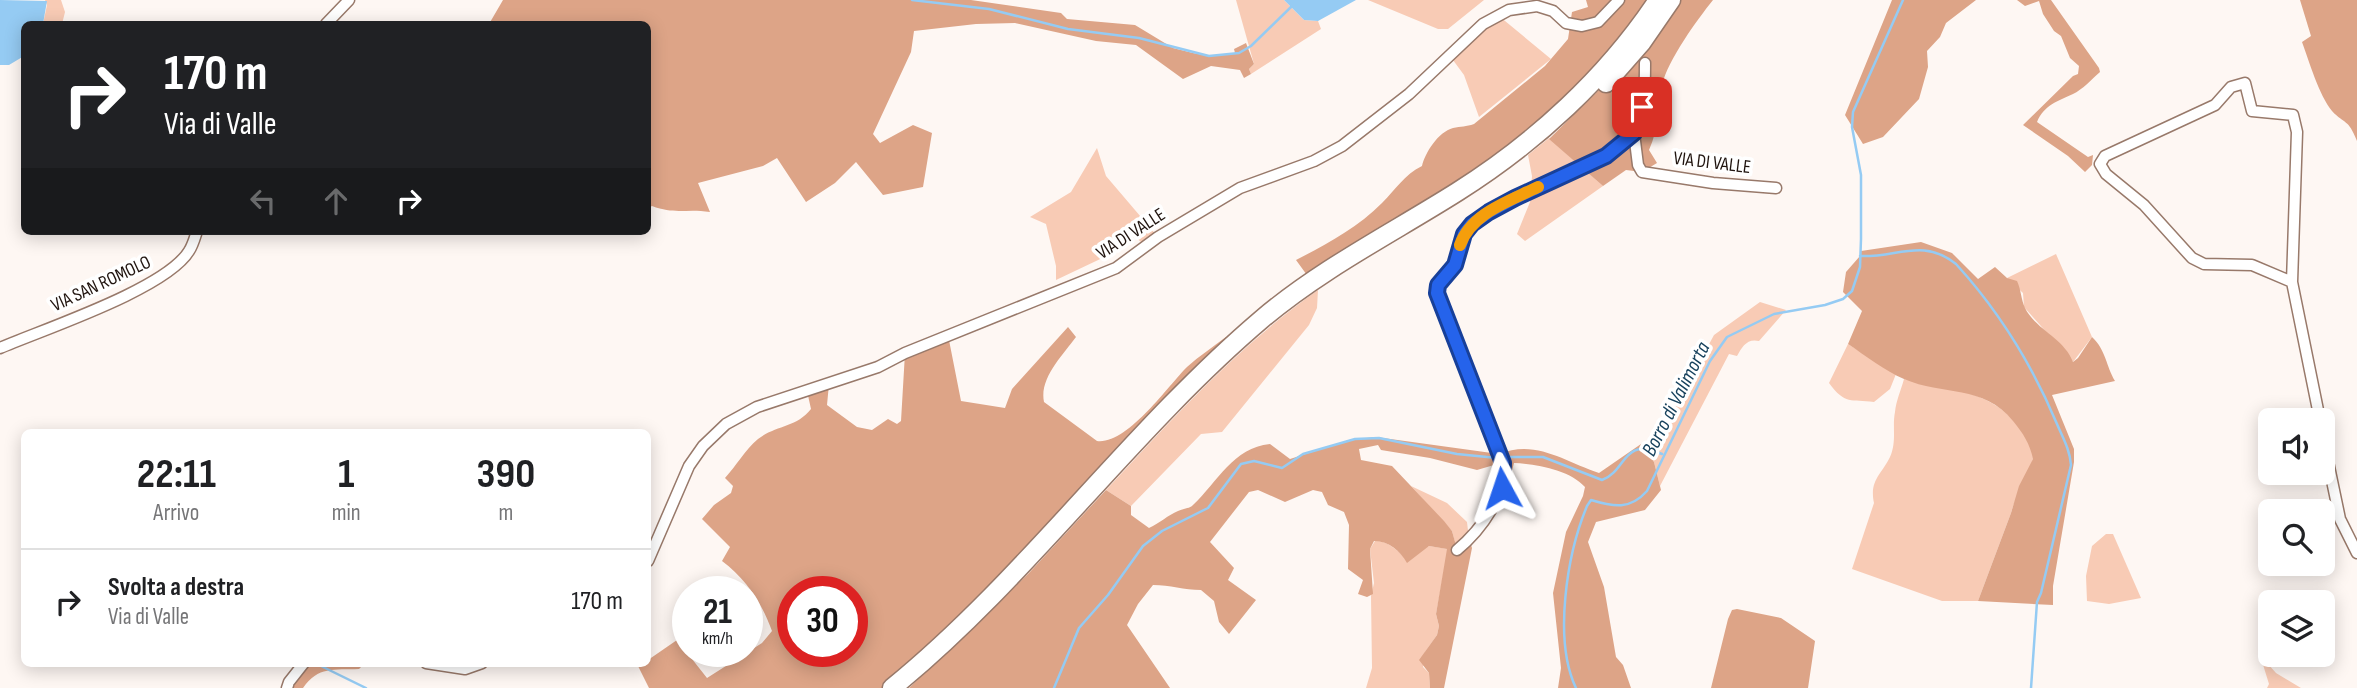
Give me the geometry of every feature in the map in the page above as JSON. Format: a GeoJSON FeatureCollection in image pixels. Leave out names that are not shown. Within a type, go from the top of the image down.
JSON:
{"type":"FeatureCollection","features":[{"type":"Feature","properties":{"kind":"highway"},"geometry":{"type":"LineString","coordinates":[[892,688],[945,642],[1149,429],[1254,326],[1335,267],[1508,158],[1575,99],[1619,51],[1658,0]]}},
{"type":"Feature","properties":{"kind":"highway"},"geometry":{"type":"LineString","coordinates":[[909,688],[1029,573],[1145,447],[1247,347],[1311,295],[1465,200],[1528,155],[1582,108],[1615,74],[1671,0]]}},
{"type":"Feature","properties":{"kind":"street"},"geometry":{"type":"LineString","coordinates":[[329,21],[349,0]]}},
{"type":"Feature","properties":{"kind":"street","name":"VIA DI VALLE"},"geometry":{"type":"LineString","coordinates":[[651,554],[689,466],[703,446],[726,424],[757,407],[878,367],[905,353],[1116,268],[1158,237],[1240,188],[1314,161],[1342,146],[1409,94],[1483,24],[1509,10],[1537,6],[1553,11],[1566,23],[1581,26],[1598,22],[1619,0]]}},
{"type":"Feature","properties":{"kind":"street","name":"VIA DI VALLE"},"geometry":{"type":"LineString","coordinates":[[1645,63],[1642,107],[1634,133],[1637,165],[1642,172],[1713,183],[1776,188]]}},
{"type":"Feature","properties":{"kind":"street"},"geometry":{"type":"LineString","coordinates":[[2292,282],[2252,265],[2204,264],[2192,258],[2144,205],[2106,174],[2099,164],[2105,156],[2215,105],[2231,87],[2245,83],[2252,111],[2294,115],[2297,132],[2292,282],[2318,408]]}},
{"type":"Feature","properties":{"kind":"street"},"geometry":{"type":"LineString","coordinates":[[1457,550],[1496,502],[1504,478],[1501,458],[1437,293],[1438,285],[1455,265],[1464,234],[1472,224],[1506,202],[1606,156],[1634,133]]}},
{"type":"Feature","properties":{"kind":"street","name":"VIA SAN ROMOLO"},"geometry":{"type":"LineString","coordinates":[[0,348],[141,289],[163,276],[189,252],[195,235]]}},
{"type":"Feature","properties":{"kind":"street"},"geometry":{"type":"LineString","coordinates":[[2333,485],[2340,519],[2357,553]]}},
{"type":"Feature","properties":{"kind":"street"},"geometry":{"type":"LineString","coordinates":[[287,688],[300,667]]}},
{"type":"Feature","properties":{"kind":"street"},"geometry":{"type":"LineString","coordinates":[[452,667],[471,667]]}},
{"type":"Feature","properties":{"kind":"shaded area"},"geometry":{"type":"Polygon","coordinates":[[[45,0],[61,0],[65,12],[63,21],[44,21],[47,5],[45,0]]]}},
{"type":"Feature","properties":{"kind":"shaded area"},"geometry":{"type":"Polygon","coordinates":[[[503,0],[971,0],[1061,13],[1067,19],[1135,25],[1173,48],[1209,56],[1235,53],[1234,49],[1246,43],[1254,64],[1249,69],[1251,74],[1244,78],[1240,70],[1211,66],[1183,79],[1136,45],[1096,41],[1015,23],[914,31],[911,52],[873,134],[880,143],[913,125],[932,133],[923,187],[883,195],[856,162],[835,183],[806,202],[777,158],[763,166],[698,183],[710,212],[675,211],[651,206],[651,21],[491,21],[503,0]]]}},
{"type":"Feature","properties":{"kind":"shaded area"},"geometry":{"type":"Polygon","coordinates":[[[1236,0],[1284,0],[1304,20],[1318,21],[1321,29],[1251,74],[1249,69],[1254,64],[1236,0]]]}},
{"type":"Feature","properties":{"kind":"shaded area"},"geometry":{"type":"Polygon","coordinates":[[[1368,0],[1484,0],[1448,29],[1438,29],[1368,0]]]}},
{"type":"Feature","properties":{"kind":"shaded area"},"geometry":{"type":"Polygon","coordinates":[[[1586,0],[1658,0],[1540,131],[1312,282],[1296,260],[1341,235],[1372,212],[1405,178],[1422,166],[1429,149],[1447,130],[1474,124],[1545,66],[1568,39],[1572,12],[1588,7],[1586,0]]]}},
{"type":"Feature","properties":{"kind":"shaded area"},"geometry":{"type":"Polygon","coordinates":[[[1671,0],[1713,0],[1684,41],[1665,75],[1655,134],[1649,150],[1657,163],[1642,172],[1626,170],[1603,186],[1549,139],[1608,81],[1671,0]]]}},
{"type":"Feature","properties":{"kind":"shaded area"},"geometry":{"type":"Polygon","coordinates":[[[1892,0],[1976,0],[1946,23],[1940,37],[1927,51],[1928,67],[1919,99],[1883,137],[1863,144],[1845,115],[1892,0]]]}},
{"type":"Feature","properties":{"kind":"shaded area"},"geometry":{"type":"Polygon","coordinates":[[[2017,0],[2051,0],[2099,68],[2100,72],[2087,84],[2057,101],[2037,122],[2088,157],[2093,155],[2092,165],[2085,172],[2068,156],[2023,125],[2078,74],[2079,66],[2070,58],[2061,36],[2054,31],[2043,14],[2039,1],[2025,6],[2017,0]]]}},
{"type":"Feature","properties":{"kind":"shaded area"},"geometry":{"type":"Polygon","coordinates":[[[2300,0],[2357,0],[2357,141],[2349,125],[2327,104],[2315,78],[2302,42],[2311,36],[2300,0]]]}},
{"type":"Feature","properties":{"kind":"shaded area"},"geometry":{"type":"Polygon","coordinates":[[[1499,16],[1551,59],[1479,117],[1464,75],[1450,56],[1499,16]]]}},
{"type":"Feature","properties":{"kind":"shaded area"},"geometry":{"type":"Polygon","coordinates":[[[1549,138],[1603,186],[1525,241],[1517,234],[1530,202],[1532,176],[1528,155],[1549,138]]]}},
{"type":"Feature","properties":{"kind":"shaded area"},"geometry":{"type":"Polygon","coordinates":[[[1097,148],[1106,176],[1158,237],[1146,246],[1135,237],[1115,252],[1056,280],[1056,266],[1046,224],[1030,217],[1071,192],[1097,148]]]}},
{"type":"Feature","properties":{"kind":"shaded area"},"geometry":{"type":"Polygon","coordinates":[[[1921,242],[1952,253],[1978,279],[1995,267],[2007,278],[2017,281],[2030,316],[2063,347],[2073,362],[2092,337],[2100,347],[2115,381],[2052,395],[2074,449],[2053,586],[2053,605],[1978,601],[2019,486],[2033,459],[2017,425],[1989,401],[1904,379],[1848,344],[1862,311],[1843,292],[1846,272],[1861,251],[1921,242]]]}},
{"type":"Feature","properties":{"kind":"shaded area"},"geometry":{"type":"Polygon","coordinates":[[[2056,254],[2092,337],[2073,362],[2024,307],[2023,293],[2007,278],[2056,254]]]}},
{"type":"Feature","properties":{"kind":"shaded area"},"geometry":{"type":"Polygon","coordinates":[[[1318,290],[1317,308],[1309,325],[1222,432],[1201,434],[1131,506],[1106,490],[1233,359],[1318,290]]]}},
{"type":"Feature","properties":{"kind":"shaded area"},"geometry":{"type":"Polygon","coordinates":[[[1760,302],[1786,310],[1759,341],[1748,342],[1737,356],[1729,354],[1660,486],[1654,462],[1641,444],[1661,433],[1714,335],[1760,302]]]}},
{"type":"Feature","properties":{"kind":"shaded area"},"geometry":{"type":"Polygon","coordinates":[[[1068,327],[1076,337],[1048,376],[1043,393],[1044,402],[1097,441],[1109,440],[1121,434],[1146,413],[1201,355],[1226,337],[1237,341],[892,688],[649,688],[638,667],[651,667],[651,658],[672,643],[672,667],[698,667],[707,678],[724,667],[763,667],[763,642],[772,631],[763,611],[763,576],[739,576],[722,561],[730,547],[702,519],[714,505],[731,493],[733,486],[725,478],[753,443],[765,434],[799,420],[811,409],[807,391],[829,384],[827,405],[857,427],[872,430],[888,419],[897,424],[901,421],[905,353],[948,335],[961,401],[1005,408],[1012,389],[1068,327]]]}},
{"type":"Feature","properties":{"kind":"shaded area"},"geometry":{"type":"Polygon","coordinates":[[[1848,344],[1896,374],[1890,389],[1874,402],[1844,398],[1829,383],[1848,344]]]}},
{"type":"Feature","properties":{"kind":"shaded area"},"geometry":{"type":"Polygon","coordinates":[[[1904,379],[1955,389],[1986,400],[2012,419],[2032,451],[2030,468],[1978,601],[1942,601],[1852,569],[1874,503],[1875,483],[1892,451],[1894,418],[1904,379]]]}},
{"type":"Feature","properties":{"kind":"shaded area"},"geometry":{"type":"Polygon","coordinates":[[[1376,437],[1499,454],[1525,449],[1538,451],[1599,473],[1641,444],[1654,462],[1661,490],[1645,510],[1596,522],[1588,542],[1604,587],[1616,657],[1623,665],[1631,688],[1558,688],[1561,668],[1553,593],[1566,532],[1583,496],[1585,487],[1579,481],[1562,472],[1514,463],[1509,482],[1498,482],[1494,465],[1477,470],[1430,458],[1381,450],[1378,445],[1359,449],[1361,460],[1392,466],[1452,531],[1457,549],[1469,539],[1472,548],[1444,688],[1430,688],[1429,673],[1419,660],[1437,635],[1439,626],[1436,614],[1447,549],[1429,546],[1407,563],[1394,548],[1374,541],[1370,549],[1373,594],[1367,597],[1358,594],[1363,580],[1348,569],[1349,525],[1344,512],[1328,505],[1322,492],[1313,490],[1285,502],[1258,490],[1249,492],[1210,542],[1234,568],[1228,580],[1256,600],[1229,634],[1219,622],[1214,601],[1201,590],[1159,585],[1153,585],[1138,604],[1127,625],[1170,688],[909,688],[1029,573],[1106,490],[1131,506],[1131,515],[1149,528],[1191,506],[1227,467],[1257,447],[1270,444],[1290,459],[1349,440],[1376,437]]]}},
{"type":"Feature","properties":{"kind":"shaded area"},"geometry":{"type":"Polygon","coordinates":[[[1411,486],[1447,503],[1467,522],[1469,539],[1457,550],[1452,531],[1411,486]]]}},
{"type":"Feature","properties":{"kind":"shaded area"},"geometry":{"type":"Polygon","coordinates":[[[2106,534],[2113,534],[2141,598],[2109,604],[2087,601],[2086,576],[2092,546],[2106,534]]]}},
{"type":"Feature","properties":{"kind":"shaded area"},"geometry":{"type":"Polygon","coordinates":[[[1375,541],[1388,544],[1405,558],[1429,546],[1448,549],[1436,614],[1439,626],[1437,635],[1425,652],[1423,667],[1429,673],[1430,688],[1366,688],[1372,668],[1371,596],[1374,583],[1370,549],[1375,541]]]}},
{"type":"Feature","properties":{"kind":"shaded area"},"geometry":{"type":"Polygon","coordinates":[[[1732,610],[1781,618],[1815,641],[1808,688],[1711,688],[1728,619],[1732,610]]]}},
{"type":"Feature","properties":{"kind":"shaded area"},"geometry":{"type":"Polygon","coordinates":[[[301,667],[361,667],[327,671],[315,676],[303,688],[287,688],[301,667]]]}},
{"type":"Feature","properties":{"kind":"shaded area"},"geometry":{"type":"Polygon","coordinates":[[[2264,667],[2271,667],[2301,688],[2267,688],[2269,684],[2264,667]]]}},
{"type":"Feature","properties":{"kind":"water"},"geometry":{"type":"Polygon","coordinates":[[[0,0],[47,1],[44,21],[21,21],[21,58],[9,65],[0,65],[0,0]]]}},
{"type":"Feature","properties":{"kind":"water"},"geometry":{"type":"Polygon","coordinates":[[[1284,0],[1356,0],[1318,21],[1304,20],[1284,0]]]}},
{"type":"Feature","properties":{"kind":"waterway"},"geometry":{"type":"LineString","coordinates":[[912,0],[989,9],[1068,29],[1139,38],[1209,56],[1239,53],[1251,46],[1291,7]]}},
{"type":"Feature","properties":{"kind":"waterway","name":"Borro di Valimorta"},"geometry":{"type":"LineString","coordinates":[[1576,688],[1565,646],[1565,597],[1574,548],[1591,500],[1607,504],[1628,504],[1647,491],[1710,361],[1727,337],[1774,314],[1825,305],[1843,299],[1852,291],[1860,267],[1861,239],[1861,175],[1852,127],[1853,112],[1903,0]]}},
{"type":"Feature","properties":{"kind":"waterway"},"geometry":{"type":"LineString","coordinates":[[1860,256],[1920,250],[1944,256],[1956,264],[1986,300],[2013,340],[2037,381],[2066,444],[2071,465],[2037,602],[2031,688]]}},
{"type":"Feature","properties":{"kind":"waterway"},"geometry":{"type":"LineString","coordinates":[[1054,688],[1079,628],[1108,595],[1143,546],[1162,531],[1208,508],[1241,464],[1254,461],[1282,468],[1303,454],[1355,439],[1379,438],[1457,454],[1497,458]]}},
{"type":"Feature","properties":{"kind":"waterway"},"geometry":{"type":"LineString","coordinates":[[1504,457],[1543,457],[1602,480],[1610,476],[1632,452],[1639,449],[1662,454]]}},
{"type":"Feature","properties":{"kind":"waterway"},"geometry":{"type":"LineString","coordinates":[[323,667],[366,688]]}},
{"type":"Feature","properties":{"kind":"slow traffic"},"geometry":{"type":"LineString","coordinates":[[1460,245],[1472,224],[1489,212],[1538,187]]}},
{"type":"Feature","properties":{"kind":"route"},"geometry":{"type":"LineString","coordinates":[[1502,488],[1503,463],[1437,293],[1438,285],[1455,265],[1464,234],[1472,224],[1515,198],[1606,156],[1634,133],[1642,107]]}}]}
